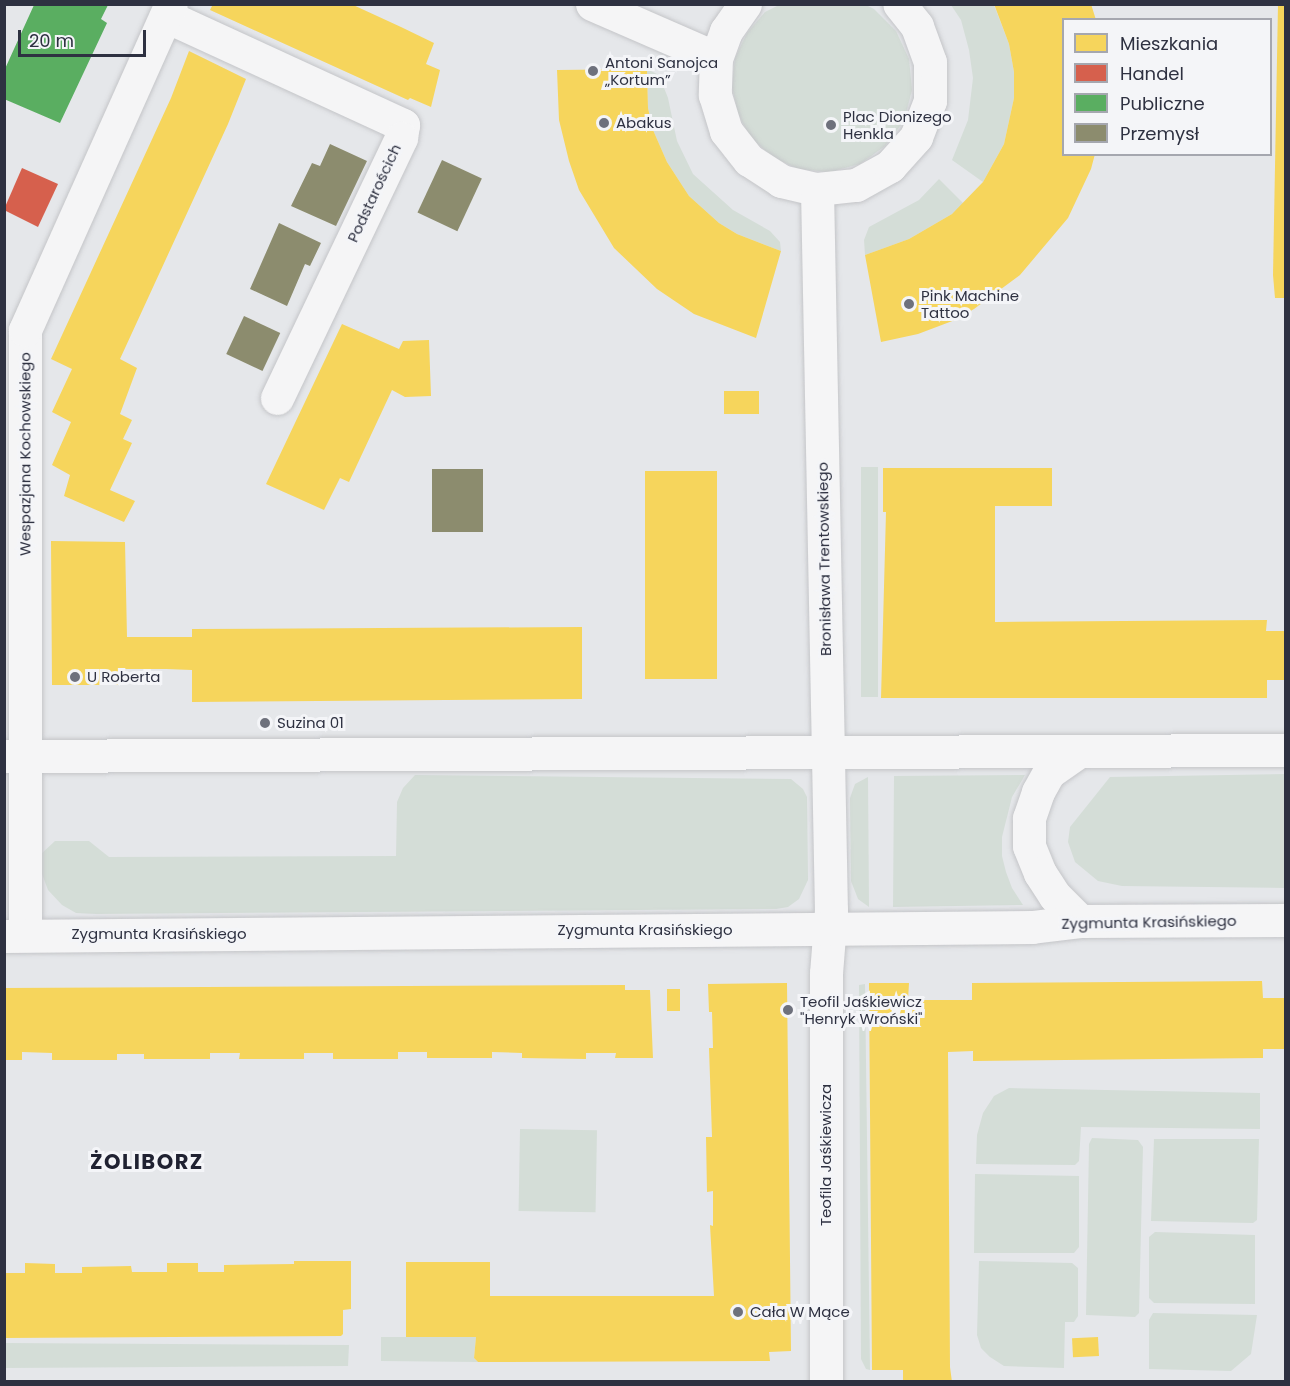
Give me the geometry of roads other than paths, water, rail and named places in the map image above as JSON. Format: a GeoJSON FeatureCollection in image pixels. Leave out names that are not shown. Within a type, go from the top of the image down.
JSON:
{"type":"FeatureCollection","features":[{"type":"Feature","properties":{"kind":"street"},"geometry":{"type":"LineString","coordinates":[[592,4],[716,58]]}},
{"type":"Feature","properties":{"kind":"street"},"geometry":{"type":"LineString","coordinates":[[746,4],[726,31],[716,58],[715,95],[726,131],[749,160],[781,181],[817,189],[856,185],[890,166],[916,138],[930,101],[930,62],[917,26],[899,4]]}},
{"type":"Feature","properties":{"kind":"street","name":"Wespazjana Kochowskiego"},"geometry":{"type":"LineString","coordinates":[[15,935],[15,330],[169,10]]}},
{"type":"Feature","properties":{"kind":"street","name":"Podstarościch"},"geometry":{"type":"LineString","coordinates":[[169,10],[403,125],[401,138],[277,398]]}},
{"type":"Feature","properties":{"kind":"street","name":"Bronisława Trentowskiego"},"geometry":{"type":"LineString","coordinates":[[817,189],[829,929]]}},
{"type":"Feature","properties":{"kind":"street"},"geometry":{"type":"LineString","coordinates":[[14,756],[1286,750]]}},
{"type":"Feature","properties":{"kind":"street"},"geometry":{"type":"LineString","coordinates":[[1078,752],[1049,772],[1038,792],[1029,818],[1029,846],[1040,873],[1055,896],[1080,921]]}},
{"type":"Feature","properties":{"kind":"street","name":"Zygmunta Krasińskiego"},"geometry":{"type":"LineString","coordinates":[[15,935],[1032,927],[1080,921],[1286,920]]}},
{"type":"Feature","properties":{"kind":"street","name":"Teofila Jaśkiewicza"},"geometry":{"type":"LineString","coordinates":[[826,1382],[826,973],[829,929]]}},
{"type":"Feature","properties":{"kind":"place","name":"Antoni Sanojca „Kortum”"},"geometry":{"type":"Point","coordinates":[593,71]}},
{"type":"Feature","properties":{"kind":"place","name":"Abakus"},"geometry":{"type":"Point","coordinates":[604,123]}},
{"type":"Feature","properties":{"kind":"place","name":"Plac Dionizego Henkla"},"geometry":{"type":"Point","coordinates":[831,125]}},
{"type":"Feature","properties":{"kind":"place","name":"Pink Machine Tattoo"},"geometry":{"type":"Point","coordinates":[909,304]}},
{"type":"Feature","properties":{"kind":"place","name":"U Roberta"},"geometry":{"type":"Point","coordinates":[75,677]}},
{"type":"Feature","properties":{"kind":"place","name":"Suzina 01"},"geometry":{"type":"Point","coordinates":[265,723]}},
{"type":"Feature","properties":{"kind":"place","name":"Teofil Jaśkiewicz \"Henryk Wroński\""},"geometry":{"type":"Point","coordinates":[788,1010]}},
{"type":"Feature","properties":{"kind":"place","name":"Cała W Mące"},"geometry":{"type":"Point","coordinates":[738,1312]}},
{"type":"Feature","properties":{"kind":"district","name":"ŻOLIBORZ"},"geometry":{"type":"Point","coordinates":[147,1162]}}]}
